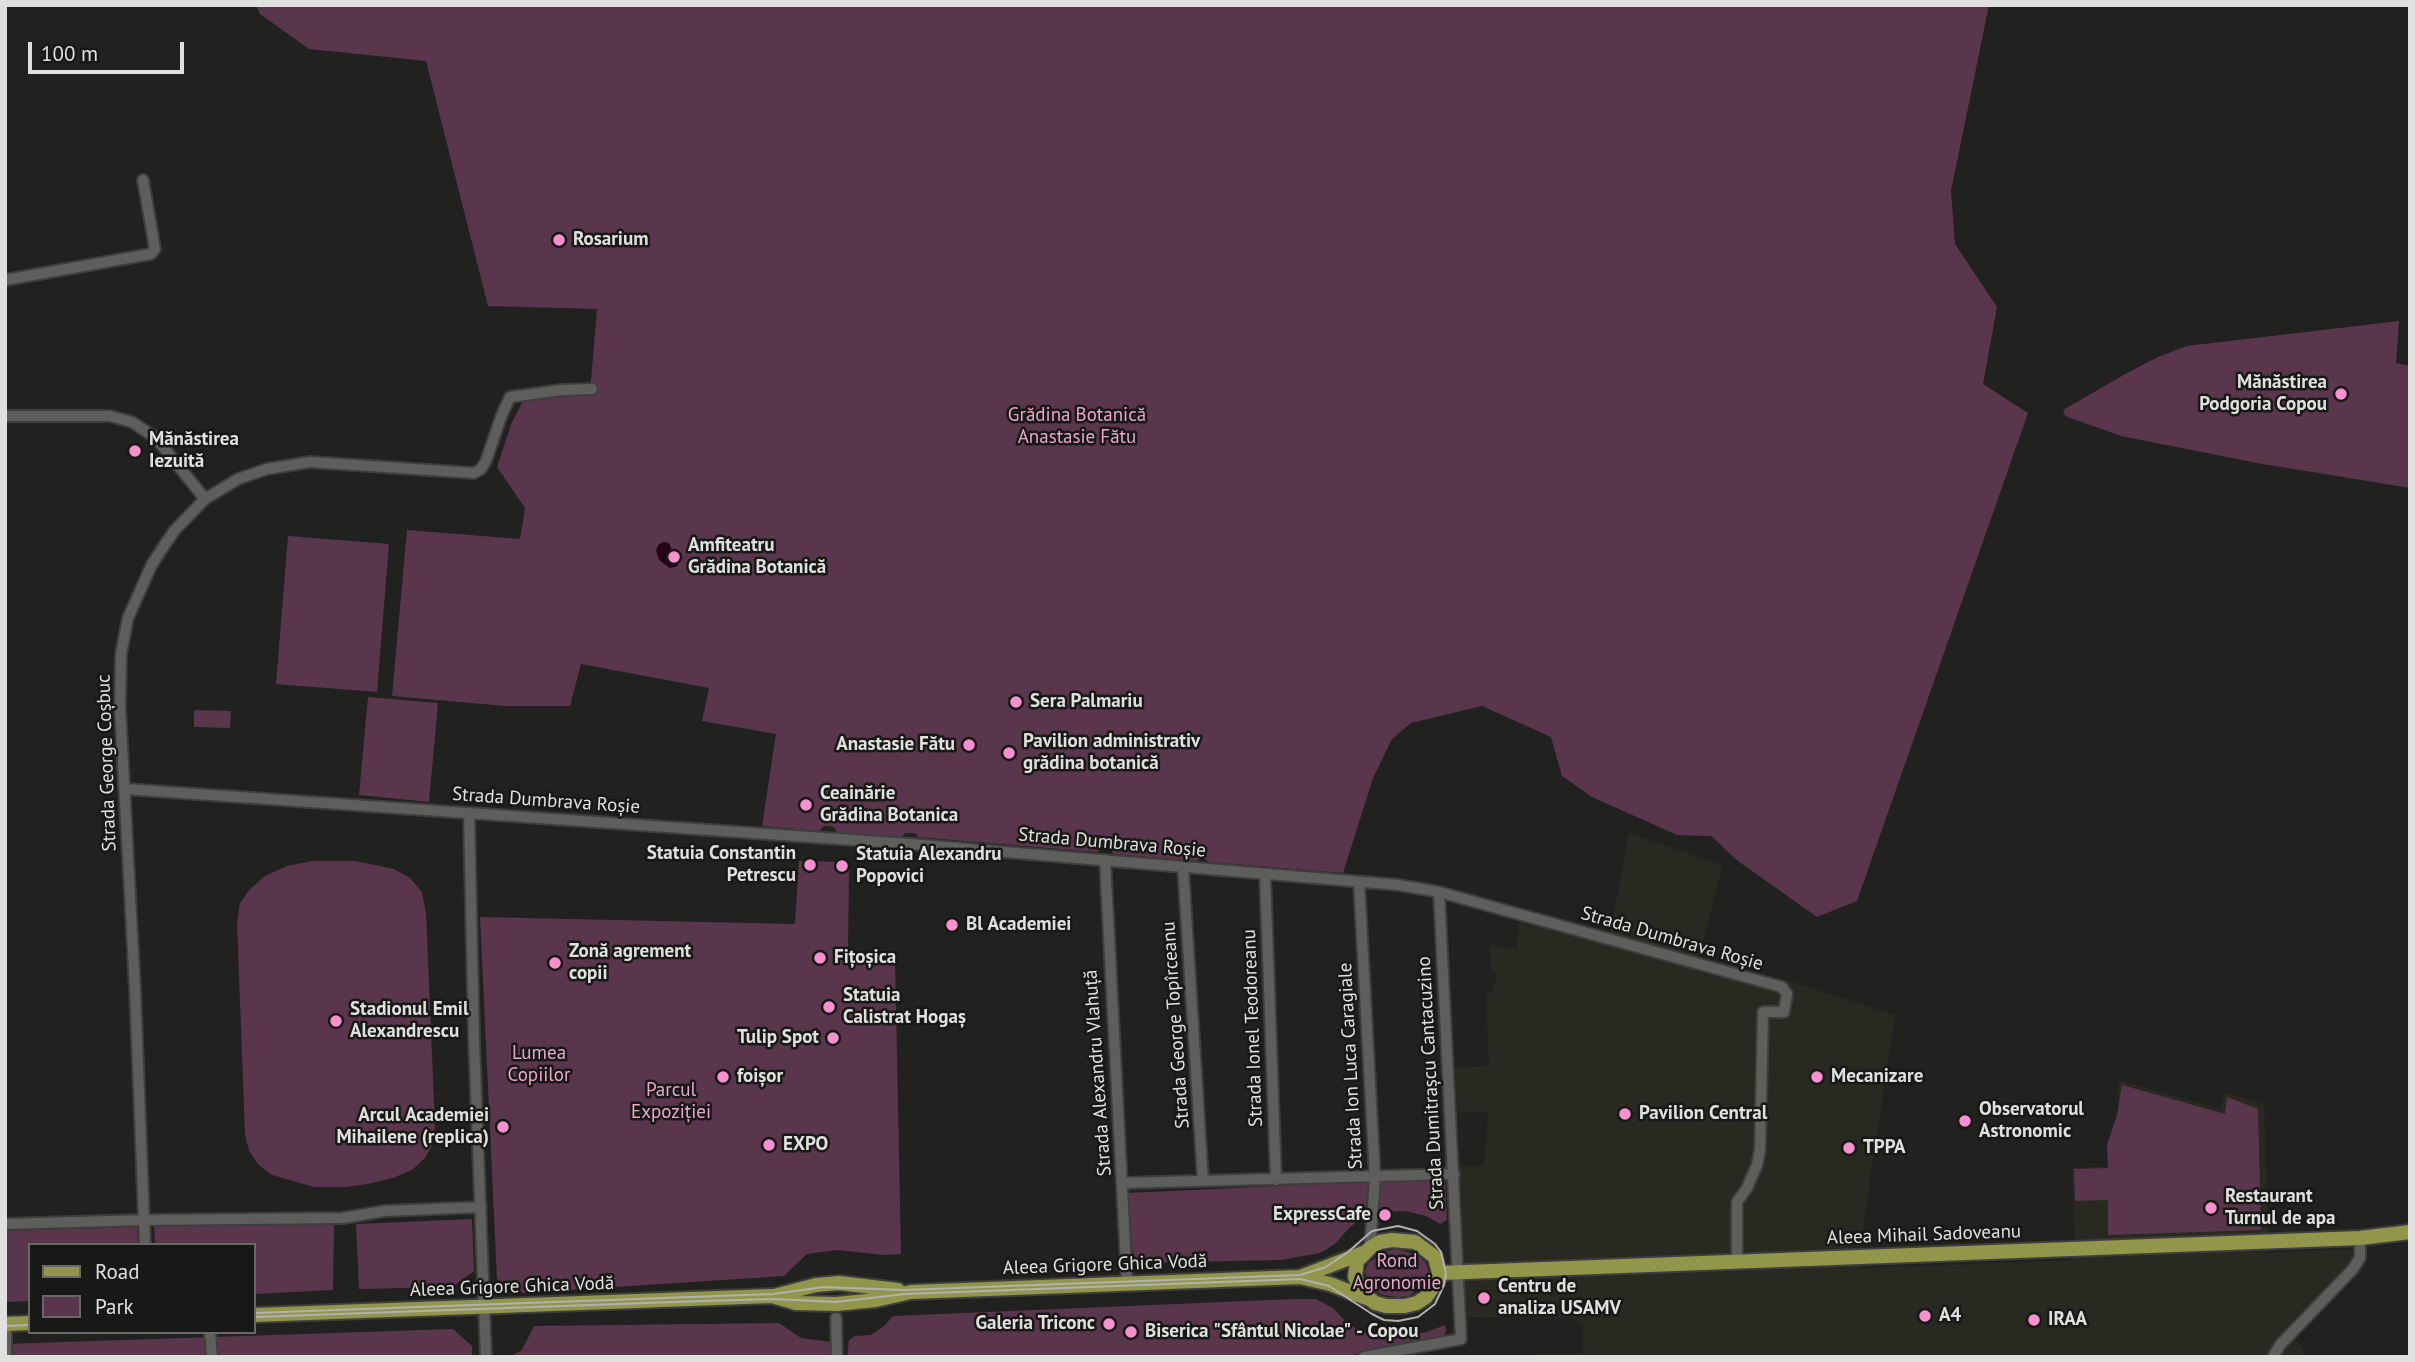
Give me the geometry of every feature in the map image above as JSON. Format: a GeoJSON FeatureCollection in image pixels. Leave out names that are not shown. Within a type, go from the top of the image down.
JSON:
{"type":"FeatureCollection","features":[{"type":"Feature","properties":{"kind":"main road","name":"Aleea Mihail Sadoveanu"},"geometry":{"type":"LineString","coordinates":[[1439,1273],[2360,1238],[2410,1232]]}},
{"type":"Feature","properties":{"kind":"main road"},"geometry":{"type":"LineString","coordinates":[[1392,1240],[1415,1242],[1435,1257],[1439,1273],[1433,1290],[1417,1303],[1397,1307],[1386,1306],[1368,1298],[1361,1292],[1355,1278],[1357,1261],[1367,1250],[1380,1242],[1392,1240]]}},
{"type":"Feature","properties":{"kind":"main road","name":"Aleea Grigore Ghica Vodă"},"geometry":{"type":"LineString","coordinates":[[1300,1277],[1345,1262],[1367,1250]]}},
{"type":"Feature","properties":{"kind":"main road","name":"Aleea Grigore Ghica Vodă"},"geometry":{"type":"LineString","coordinates":[[772,1296],[818,1305],[857,1303],[911,1292],[1300,1277],[1330,1284],[1368,1298]]}},
{"type":"Feature","properties":{"kind":"main road","name":"Aleea Grigore Ghica Vodă"},"geometry":{"type":"LineString","coordinates":[[256,1315],[772,1296],[816,1285],[839,1283],[911,1292]]}},
{"type":"Feature","properties":{"kind":"main road"},"geometry":{"type":"LineString","coordinates":[[6,1324],[28,1323]]}},
{"type":"Feature","properties":{"kind":"street"},"geometry":{"type":"LineString","coordinates":[[5,279],[151,254],[155,249],[143,180]]}},
{"type":"Feature","properties":{"kind":"street","name":"Strada George Coșbuc"},"geometry":{"type":"LineString","coordinates":[[145,1243],[120,707],[121,654],[128,618],[141,586],[174,531],[205,499],[238,479],[267,469],[310,462],[474,473],[481,469],[486,461],[500,417],[510,397],[593,389]]}},
{"type":"Feature","properties":{"kind":"street"},"geometry":{"type":"LineString","coordinates":[[5,416],[110,416],[132,422],[156,438],[205,499]]}},
{"type":"Feature","properties":{"kind":"street","name":"Strada Dumbrava Roșie"},"geometry":{"type":"LineString","coordinates":[[125,789],[910,844],[1399,885],[1439,892],[1782,987],[1787,994],[1784,1012],[1763,1012],[1760,1150],[1747,1188],[1737,1202],[1737,1261]]}},
{"type":"Feature","properties":{"kind":"street"},"geometry":{"type":"LineString","coordinates":[[469,814],[474,1041],[486,1357]]}},
{"type":"Feature","properties":{"kind":"street","name":"Strada Alexandru Vlahuță"},"geometry":{"type":"LineString","coordinates":[[1105,860],[1127,1283]]}},
{"type":"Feature","properties":{"kind":"street","name":"Strada George Topîrceanu"},"geometry":{"type":"LineString","coordinates":[[1183,867],[1203,1181]]}},
{"type":"Feature","properties":{"kind":"street","name":"Strada Ionel Teodoreanu"},"geometry":{"type":"LineString","coordinates":[[1265,874],[1276,1180]]}},
{"type":"Feature","properties":{"kind":"street","name":"Strada Ion Luca Caragiale"},"geometry":{"type":"LineString","coordinates":[[1359,882],[1375,1177],[1367,1250]]}},
{"type":"Feature","properties":{"kind":"street","name":"Strada Dumitrașcu Cantacuzino"},"geometry":{"type":"LineString","coordinates":[[1364,1357],[1461,1339],[1439,892]]}},
{"type":"Feature","properties":{"kind":"street"},"geometry":{"type":"LineString","coordinates":[[1123,1183],[1454,1174]]}},
{"type":"Feature","properties":{"kind":"street"},"geometry":{"type":"LineString","coordinates":[[5,1224],[343,1218],[384,1211],[481,1207]]}},
{"type":"Feature","properties":{"kind":"street"},"geometry":{"type":"LineString","coordinates":[[2273,1357],[2280,1345],[2353,1270],[2360,1258],[2360,1238]]}},
{"type":"Feature","properties":{"kind":"street"},"geometry":{"type":"LineString","coordinates":[[836,1318],[837,1357]]}},
{"type":"Feature","properties":{"kind":"street"},"geometry":{"type":"LineString","coordinates":[[6,1324],[6,1357]]}},
{"type":"Feature","properties":{"kind":"street"},"geometry":{"type":"LineString","coordinates":[[210,1334],[212,1357]]}},
{"type":"Feature","properties":{"kind":"shaded area"},"geometry":{"type":"Polygon","coordinates":[[[669,543],[678,566],[670,568],[659,560],[656,550],[659,544],[669,543]]]}},
{"type":"Feature","properties":{"kind":"shaded area"},"geometry":{"type":"Polygon","coordinates":[[[1629,833],[1723,865],[1696,971],[1779,993],[1787,980],[1895,1015],[1862,1233],[1863,1268],[2075,1260],[2072,1168],[2109,1166],[2118,1116],[2119,1080],[2221,1109],[2223,1092],[2264,1104],[2269,1253],[2367,1248],[2360,1273],[2294,1338],[2303,1348],[2303,1357],[1536,1357],[1538,1354],[1583,1354],[1583,1325],[1569,1318],[1467,1317],[1459,1166],[1484,1166],[1488,1112],[1457,1112],[1455,1068],[1489,1066],[1486,994],[1492,993],[1497,973],[1491,972],[1490,945],[1517,950],[1519,922],[1608,945],[1629,833]]]}},
{"type":"Feature","properties":{"kind":"green space","name":"Grădina Botanică Anastasie Fătu"},"geometry":{"type":"Polygon","coordinates":[[[256,5],[1989,5],[1951,191],[1955,244],[1997,307],[1983,384],[2028,413],[1857,901],[1817,917],[1738,861],[1711,836],[1677,835],[1592,797],[1562,776],[1551,737],[1482,706],[1411,723],[1392,739],[1373,778],[1343,873],[1209,862],[1203,858],[1196,861],[1113,854],[1111,849],[1102,848],[1097,852],[917,837],[917,834],[911,833],[905,833],[902,837],[837,833],[834,827],[828,826],[819,831],[762,826],[776,734],[702,721],[709,688],[581,664],[570,706],[505,706],[392,696],[407,530],[520,539],[525,508],[497,467],[512,422],[522,403],[531,399],[590,392],[597,309],[488,306],[426,61],[309,49],[260,14],[256,5]]]}},
{"type":"Feature","properties":{"kind":"green space"},"geometry":{"type":"Polygon","coordinates":[[[2399,321],[2396,363],[2410,366],[2410,488],[2257,463],[2121,436],[2065,416],[2063,410],[2158,357],[2187,346],[2399,321]]]}},
{"type":"Feature","properties":{"kind":"green space"},"geometry":{"type":"Polygon","coordinates":[[[288,536],[389,544],[377,692],[276,684],[288,536]]]}},
{"type":"Feature","properties":{"kind":"green space"},"geometry":{"type":"Polygon","coordinates":[[[368,697],[438,703],[429,802],[359,795],[368,697]]]}},
{"type":"Feature","properties":{"kind":"green space"},"geometry":{"type":"Polygon","coordinates":[[[194,710],[231,711],[230,728],[194,727],[194,710]]]}},
{"type":"Feature","properties":{"kind":"green space","name":"Stadionul Emil Alexandrescu"},"geometry":{"type":"Polygon","coordinates":[[[312,861],[355,861],[394,869],[410,878],[422,892],[426,913],[435,1126],[433,1144],[425,1158],[412,1170],[368,1184],[314,1187],[272,1175],[258,1164],[249,1151],[245,1134],[237,922],[240,903],[250,889],[265,876],[287,866],[312,861]]]}},
{"type":"Feature","properties":{"kind":"green space","name":"Parcul Expoziției"},"geometry":{"type":"Polygon","coordinates":[[[799,861],[841,862],[849,869],[848,950],[895,956],[901,1254],[837,1250],[807,1254],[784,1276],[523,1293],[497,1279],[480,917],[795,924],[799,861]]]}},
{"type":"Feature","properties":{"kind":"green space"},"geometry":{"type":"Polygon","coordinates":[[[2122,1085],[2225,1114],[2227,1097],[2258,1109],[2261,1230],[2108,1235],[2108,1200],[2075,1201],[2074,1169],[2108,1168],[2107,1145],[2117,1115],[2122,1085]]]}},
{"type":"Feature","properties":{"kind":"green space"},"geometry":{"type":"Polygon","coordinates":[[[1442,1178],[1445,1183],[1447,1220],[1440,1224],[1426,1216],[1406,1211],[1369,1213],[1349,1228],[1335,1244],[1320,1253],[1281,1260],[1137,1263],[1133,1260],[1128,1193],[1442,1178]]]}},
{"type":"Feature","properties":{"kind":"green space"},"geometry":{"type":"Polygon","coordinates":[[[472,1219],[474,1271],[452,1287],[359,1289],[356,1224],[472,1219]]]}},
{"type":"Feature","properties":{"kind":"green space"},"geometry":{"type":"Polygon","coordinates":[[[154,1225],[334,1225],[333,1290],[256,1294],[256,1243],[155,1243],[154,1225]]]}},
{"type":"Feature","properties":{"kind":"green space"},"geometry":{"type":"Polygon","coordinates":[[[137,1227],[138,1243],[28,1243],[28,1301],[5,1302],[5,1231],[137,1227]]]}},
{"type":"Feature","properties":{"kind":"green space","name":"Rond Agronomie"},"geometry":{"type":"Polygon","coordinates":[[[1396,1249],[1418,1255],[1426,1263],[1429,1273],[1425,1284],[1409,1296],[1383,1295],[1375,1291],[1367,1280],[1365,1271],[1368,1263],[1384,1252],[1396,1249]]]}},
{"type":"Feature","properties":{"kind":"green space"},"geometry":{"type":"Polygon","coordinates":[[[1316,1299],[1333,1308],[1349,1325],[1378,1338],[1427,1332],[1445,1325],[1446,1331],[1442,1339],[1341,1357],[847,1357],[849,1340],[855,1336],[871,1335],[893,1316],[1316,1299]]]}},
{"type":"Feature","properties":{"kind":"green space"},"geometry":{"type":"Polygon","coordinates":[[[779,1323],[801,1338],[831,1342],[831,1357],[509,1357],[522,1350],[534,1326],[779,1323]]]}},
{"type":"Feature","properties":{"kind":"green space"},"geometry":{"type":"Polygon","coordinates":[[[453,1329],[472,1346],[472,1357],[5,1357],[5,1344],[453,1329]]]}},
{"type":"Feature","properties":{"kind":"tram line"},"geometry":{"type":"LineString","coordinates":[[256,1313],[773,1294],[823,1287],[904,1290],[1300,1275],[1326,1267],[1372,1231],[1398,1226],[1417,1231],[1435,1244],[1441,1252],[1446,1273],[1444,1285],[1435,1304],[1418,1317],[1398,1321],[1384,1320],[1372,1314],[1329,1286],[1300,1279],[905,1294],[836,1302],[774,1299],[256,1317]]}},
{"type":"Feature","properties":{"kind":"tram line"},"geometry":{"type":"LineString","coordinates":[[5,1326],[28,1325]]}},
{"type":"Feature","properties":{"kind":"place","name":"Rosarium"},"geometry":{"type":"Point","coordinates":[559,240]}},
{"type":"Feature","properties":{"kind":"place","name":"Mănăstirea Podgoria Copou"},"geometry":{"type":"Point","coordinates":[2341,394]}},
{"type":"Feature","properties":{"kind":"place","name":"Mănăstirea Iezuită"},"geometry":{"type":"Point","coordinates":[135,451]}},
{"type":"Feature","properties":{"kind":"place","name":"Amfiteatru Grădina Botanică"},"geometry":{"type":"Point","coordinates":[674,557]}},
{"type":"Feature","properties":{"kind":"place","name":"Sera Palmariu"},"geometry":{"type":"Point","coordinates":[1016,702]}},
{"type":"Feature","properties":{"kind":"place","name":"Anastasie Fătu"},"geometry":{"type":"Point","coordinates":[969,745]}},
{"type":"Feature","properties":{"kind":"place","name":"Pavilion administrativ grădina botanică"},"geometry":{"type":"Point","coordinates":[1009,753]}},
{"type":"Feature","properties":{"kind":"place","name":"Ceainărie Grădina Botanica"},"geometry":{"type":"Point","coordinates":[806,805]}},
{"type":"Feature","properties":{"kind":"place","name":"Statuia Constantin Petrescu"},"geometry":{"type":"Point","coordinates":[810,865]}},
{"type":"Feature","properties":{"kind":"place","name":"Statuia Alexandru Popovici"},"geometry":{"type":"Point","coordinates":[842,866]}},
{"type":"Feature","properties":{"kind":"place","name":"Bl Academiei"},"geometry":{"type":"Point","coordinates":[952,925]}},
{"type":"Feature","properties":{"kind":"place","name":"Fițoșica"},"geometry":{"type":"Point","coordinates":[820,958]}},
{"type":"Feature","properties":{"kind":"place","name":"Zonă agrement copii"},"geometry":{"type":"Point","coordinates":[555,963]}},
{"type":"Feature","properties":{"kind":"place","name":"Statuia Calistrat Hogaș"},"geometry":{"type":"Point","coordinates":[829,1007]}},
{"type":"Feature","properties":{"kind":"place","name":"Stadionul Emil Alexandrescu"},"geometry":{"type":"Point","coordinates":[336,1021]}},
{"type":"Feature","properties":{"kind":"place","name":"Tulip Spot"},"geometry":{"type":"Point","coordinates":[833,1038]}},
{"type":"Feature","properties":{"kind":"place","name":"foișor"},"geometry":{"type":"Point","coordinates":[723,1077]}},
{"type":"Feature","properties":{"kind":"place","name":"Mecanizare"},"geometry":{"type":"Point","coordinates":[1817,1077]}},
{"type":"Feature","properties":{"kind":"place","name":"Pavilion Central"},"geometry":{"type":"Point","coordinates":[1625,1114]}},
{"type":"Feature","properties":{"kind":"place","name":"Observatorul Astronomic"},"geometry":{"type":"Point","coordinates":[1965,1121]}},
{"type":"Feature","properties":{"kind":"place","name":"Arcul Academiei Mihailene (replica)"},"geometry":{"type":"Point","coordinates":[503,1127]}},
{"type":"Feature","properties":{"kind":"place","name":"EXPO"},"geometry":{"type":"Point","coordinates":[769,1145]}},
{"type":"Feature","properties":{"kind":"place","name":"TPPA"},"geometry":{"type":"Point","coordinates":[1849,1148]}},
{"type":"Feature","properties":{"kind":"place","name":"Restaurant Turnul de apa"},"geometry":{"type":"Point","coordinates":[2211,1208]}},
{"type":"Feature","properties":{"kind":"place","name":"ExpressCafe"},"geometry":{"type":"Point","coordinates":[1385,1215]}},
{"type":"Feature","properties":{"kind":"place","name":"Centru de analiza USAMV"},"geometry":{"type":"Point","coordinates":[1484,1298]}},
{"type":"Feature","properties":{"kind":"place","name":"A4"},"geometry":{"type":"Point","coordinates":[1925,1316]}},
{"type":"Feature","properties":{"kind":"place","name":"IRAA"},"geometry":{"type":"Point","coordinates":[2034,1320]}},
{"type":"Feature","properties":{"kind":"place","name":"Galeria Triconc"},"geometry":{"type":"Point","coordinates":[1109,1324]}},
{"type":"Feature","properties":{"kind":"place","name":"Biserica \"Sfântul Nicolae\" - Copou"},"geometry":{"type":"Point","coordinates":[1131,1332]}},
{"type":"Feature","properties":{"kind":"park label","name":"Lumea Copiilor"},"geometry":{"type":"Point","coordinates":[539,1065]}}]}
